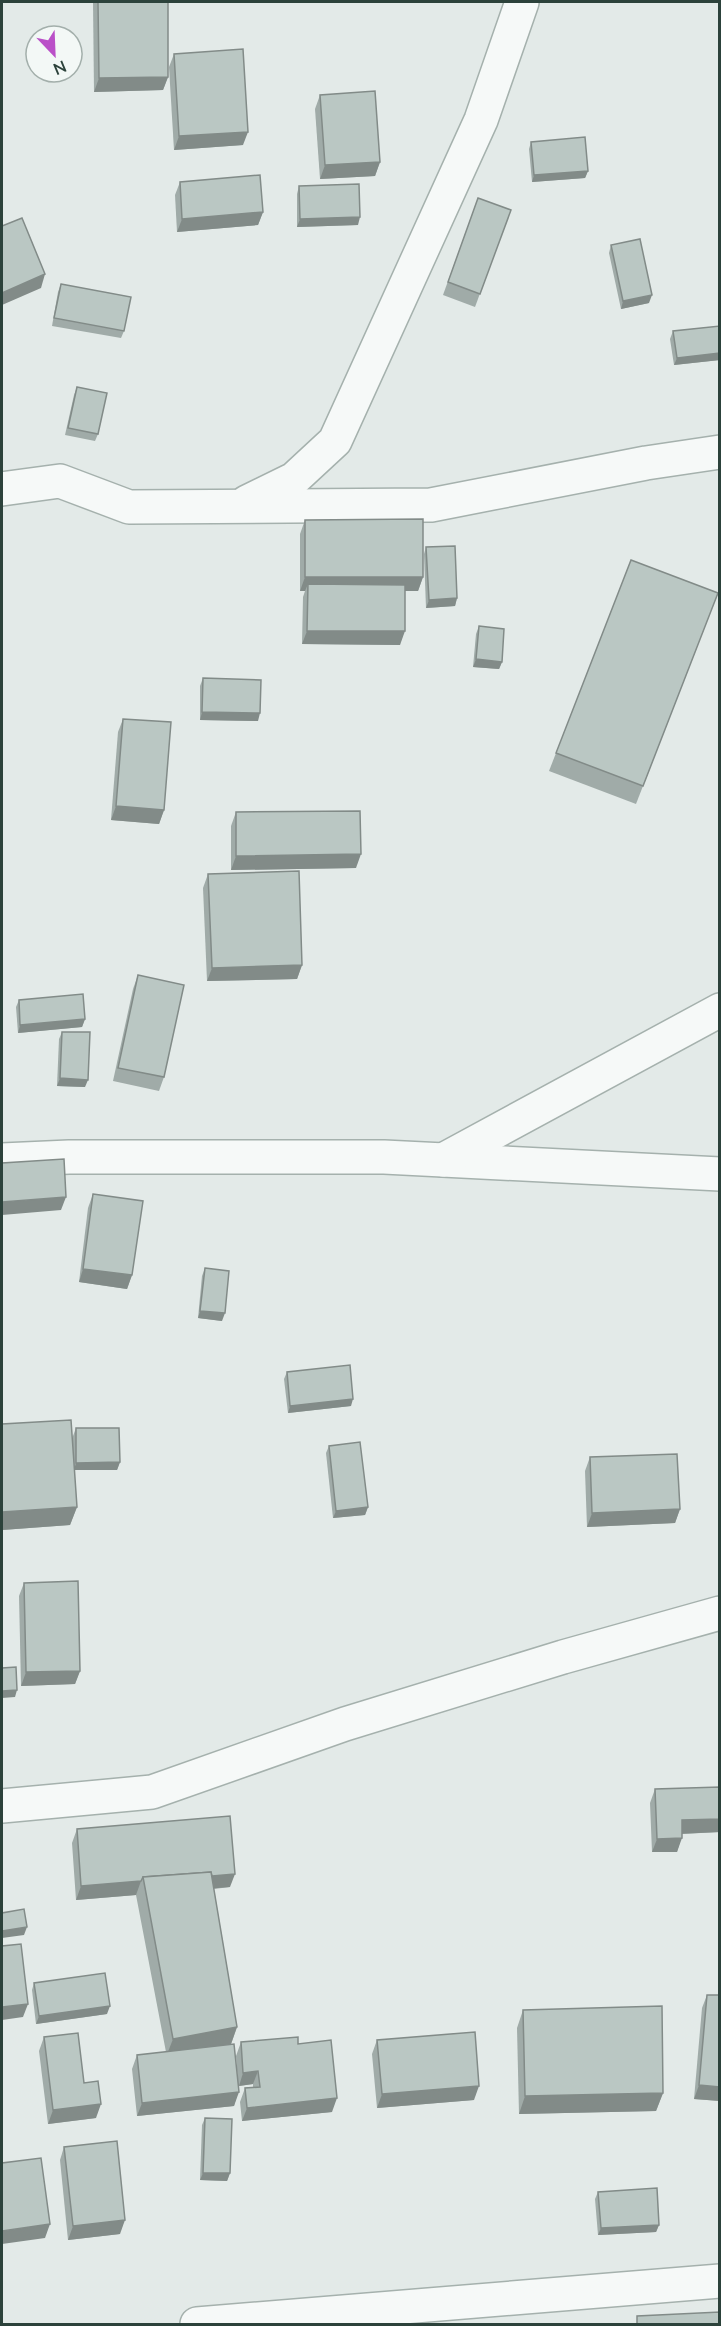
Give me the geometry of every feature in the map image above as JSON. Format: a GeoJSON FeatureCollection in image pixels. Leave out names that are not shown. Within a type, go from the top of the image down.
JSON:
{"type":"FeatureCollection","features":[{"type":"Feature","properties":{"kind":"street"},"geometry":{"type":"LineString","coordinates":[[237,506],[294,479],[335,441],[481,120],[522,2]]}},
{"type":"Feature","properties":{"kind":"street"},"geometry":{"type":"LineString","coordinates":[[2,489],[60,481],[129,507],[431,505],[646,463],[720,452]]}},
{"type":"Feature","properties":{"kind":"street"},"geometry":{"type":"LineString","coordinates":[[443,1160],[720,1010]]}},
{"type":"Feature","properties":{"kind":"street"},"geometry":{"type":"LineString","coordinates":[[2,1160],[69,1157],[384,1157],[720,1174]]}},
{"type":"Feature","properties":{"kind":"street"},"geometry":{"type":"LineString","coordinates":[[2,1806],[152,1792],[345,1724],[563,1657],[720,1613]]}},
{"type":"Feature","properties":{"kind":"street"},"geometry":{"type":"LineString","coordinates":[[198,2325],[720,2281]]}},
{"type":"Feature","properties":{"kind":"building"},"geometry":{"type":"Polygon","coordinates":[[[98,2],[168,2],[168,77],[99,78],[98,2]]]}},
{"type":"Feature","properties":{"kind":"building"},"geometry":{"type":"Polygon","coordinates":[[[243,49],[248,132],[179,136],[174,54],[243,49]]]}},
{"type":"Feature","properties":{"kind":"building"},"geometry":{"type":"Polygon","coordinates":[[[375,91],[380,162],[325,165],[320,95],[375,91]]]}},
{"type":"Feature","properties":{"kind":"building"},"geometry":{"type":"Polygon","coordinates":[[[585,137],[588,171],[534,175],[531,142],[585,137]]]}},
{"type":"Feature","properties":{"kind":"building"},"geometry":{"type":"Polygon","coordinates":[[[260,175],[263,212],[182,219],[180,182],[260,175]]]}},
{"type":"Feature","properties":{"kind":"building"},"geometry":{"type":"Polygon","coordinates":[[[359,184],[360,217],[300,219],[299,186],[359,184]]]}},
{"type":"Feature","properties":{"kind":"building"},"geometry":{"type":"Polygon","coordinates":[[[478,198],[511,210],[480,294],[448,282],[478,198]]]}},
{"type":"Feature","properties":{"kind":"building"},"geometry":{"type":"Polygon","coordinates":[[[22,218],[45,274],[2,293],[2,226],[22,218]]]}},
{"type":"Feature","properties":{"kind":"building"},"geometry":{"type":"Polygon","coordinates":[[[640,239],[652,295],[623,301],[611,245],[640,239]]]}},
{"type":"Feature","properties":{"kind":"building"},"geometry":{"type":"Polygon","coordinates":[[[61,284],[131,297],[124,331],[54,318],[61,284]]]}},
{"type":"Feature","properties":{"kind":"building"},"geometry":{"type":"Polygon","coordinates":[[[720,326],[720,353],[677,358],[673,331],[720,326]]]}},
{"type":"Feature","properties":{"kind":"building"},"geometry":{"type":"Polygon","coordinates":[[[77,387],[107,393],[98,434],[68,428],[77,387]]]}},
{"type":"Feature","properties":{"kind":"building"},"geometry":{"type":"Polygon","coordinates":[[[423,519],[423,577],[305,577],[305,520],[423,519]]]}},
{"type":"Feature","properties":{"kind":"building"},"geometry":{"type":"Polygon","coordinates":[[[455,546],[457,598],[429,600],[426,547],[455,546]]]}},
{"type":"Feature","properties":{"kind":"building"},"geometry":{"type":"Polygon","coordinates":[[[631,560],[718,593],[643,786],[556,753],[631,560]]]}},
{"type":"Feature","properties":{"kind":"building"},"geometry":{"type":"Polygon","coordinates":[[[308,584],[405,585],[405,631],[307,631],[308,584]]]}},
{"type":"Feature","properties":{"kind":"building"},"geometry":{"type":"Polygon","coordinates":[[[479,626],[504,629],[502,662],[476,659],[479,626]]]}},
{"type":"Feature","properties":{"kind":"building"},"geometry":{"type":"Polygon","coordinates":[[[203,678],[261,680],[260,713],[202,712],[203,678]]]}},
{"type":"Feature","properties":{"kind":"building"},"geometry":{"type":"Polygon","coordinates":[[[123,719],[171,722],[164,810],[116,806],[123,719]]]}},
{"type":"Feature","properties":{"kind":"building"},"geometry":{"type":"Polygon","coordinates":[[[360,811],[361,854],[236,856],[236,812],[360,811]]]}},
{"type":"Feature","properties":{"kind":"building"},"geometry":{"type":"Polygon","coordinates":[[[299,871],[302,965],[212,968],[208,874],[299,871]]]}},
{"type":"Feature","properties":{"kind":"building"},"geometry":{"type":"Polygon","coordinates":[[[138,975],[184,985],[164,1077],[118,1068],[138,975]]]}},
{"type":"Feature","properties":{"kind":"building"},"geometry":{"type":"Polygon","coordinates":[[[83,994],[85,1019],[20,1025],[19,1000],[83,994]]]}},
{"type":"Feature","properties":{"kind":"building"},"geometry":{"type":"Polygon","coordinates":[[[62,1032],[90,1032],[88,1080],[60,1078],[62,1032]]]}},
{"type":"Feature","properties":{"kind":"building"},"geometry":{"type":"Polygon","coordinates":[[[64,1159],[66,1197],[2,1202],[2,1163],[64,1159]]]}},
{"type":"Feature","properties":{"kind":"building"},"geometry":{"type":"Polygon","coordinates":[[[93,1194],[143,1201],[132,1275],[83,1269],[93,1194]]]}},
{"type":"Feature","properties":{"kind":"building"},"geometry":{"type":"Polygon","coordinates":[[[205,1268],[229,1271],[225,1313],[200,1311],[205,1268]]]}},
{"type":"Feature","properties":{"kind":"building"},"geometry":{"type":"Polygon","coordinates":[[[350,1365],[353,1399],[290,1406],[287,1372],[350,1365]]]}},
{"type":"Feature","properties":{"kind":"building"},"geometry":{"type":"Polygon","coordinates":[[[71,1420],[77,1507],[2,1512],[2,1424],[71,1420]]]}},
{"type":"Feature","properties":{"kind":"building"},"geometry":{"type":"Polygon","coordinates":[[[76,1428],[119,1428],[120,1462],[76,1463],[76,1428]]]}},
{"type":"Feature","properties":{"kind":"building"},"geometry":{"type":"Polygon","coordinates":[[[360,1442],[368,1507],[336,1511],[329,1446],[360,1442]]]}},
{"type":"Feature","properties":{"kind":"building"},"geometry":{"type":"Polygon","coordinates":[[[677,1454],[680,1509],[592,1513],[590,1457],[677,1454]]]}},
{"type":"Feature","properties":{"kind":"building"},"geometry":{"type":"Polygon","coordinates":[[[78,1581],[80,1671],[26,1672],[24,1583],[78,1581]]]}},
{"type":"Feature","properties":{"kind":"building"},"geometry":{"type":"Polygon","coordinates":[[[16,1667],[17,1690],[2,1691],[2,1668],[16,1667]]]}},
{"type":"Feature","properties":{"kind":"building"},"geometry":{"type":"Polygon","coordinates":[[[720,1787],[720,1819],[682,1820],[682,1838],[657,1839],[655,1789],[720,1787]]]}},
{"type":"Feature","properties":{"kind":"building"},"geometry":{"type":"Polygon","coordinates":[[[230,1816],[235,1874],[212,1876],[211,1872],[143,1877],[141,1881],[81,1886],[77,1829],[230,1816]]]}},
{"type":"Feature","properties":{"kind":"building"},"geometry":{"type":"Polygon","coordinates":[[[211,1872],[237,2027],[173,2039],[143,1877],[211,1872]]]}},
{"type":"Feature","properties":{"kind":"building"},"geometry":{"type":"Polygon","coordinates":[[[24,1909],[27,1927],[2,1931],[2,1913],[24,1909]]]}},
{"type":"Feature","properties":{"kind":"building"},"geometry":{"type":"Polygon","coordinates":[[[21,1944],[28,2004],[2,2007],[2,1946],[21,1944]]]}},
{"type":"Feature","properties":{"kind":"building"},"geometry":{"type":"Polygon","coordinates":[[[105,1973],[110,2006],[39,2016],[34,1983],[105,1973]]]}},
{"type":"Feature","properties":{"kind":"building"},"geometry":{"type":"Polygon","coordinates":[[[707,1995],[720,1995],[720,2087],[699,2085],[707,1995]]]}},
{"type":"Feature","properties":{"kind":"building"},"geometry":{"type":"Polygon","coordinates":[[[662,2006],[663,2093],[525,2096],[523,2010],[662,2006]]]}},
{"type":"Feature","properties":{"kind":"building"},"geometry":{"type":"Polygon","coordinates":[[[475,2032],[479,2086],[382,2094],[377,2040],[475,2032]]]}},
{"type":"Feature","properties":{"kind":"building"},"geometry":{"type":"Polygon","coordinates":[[[78,2033],[84,2083],[98,2081],[101,2104],[53,2110],[44,2037],[78,2033]]]}},
{"type":"Feature","properties":{"kind":"building"},"geometry":{"type":"Polygon","coordinates":[[[298,2037],[298,2044],[331,2040],[337,2098],[247,2108],[245,2088],[260,2087],[258,2071],[243,2073],[241,2042],[298,2037]]]}},
{"type":"Feature","properties":{"kind":"building"},"geometry":{"type":"Polygon","coordinates":[[[234,2044],[239,2092],[142,2103],[137,2055],[234,2044]]]}},
{"type":"Feature","properties":{"kind":"building"},"geometry":{"type":"Polygon","coordinates":[[[205,2118],[232,2119],[230,2173],[203,2173],[205,2118]]]}},
{"type":"Feature","properties":{"kind":"building"},"geometry":{"type":"Polygon","coordinates":[[[117,2141],[125,2220],[73,2226],[64,2147],[117,2141]]]}},
{"type":"Feature","properties":{"kind":"building"},"geometry":{"type":"Polygon","coordinates":[[[41,2158],[50,2224],[2,2231],[2,2163],[41,2158]]]}},
{"type":"Feature","properties":{"kind":"building"},"geometry":{"type":"Polygon","coordinates":[[[657,2188],[659,2225],[601,2228],[598,2192],[657,2188]]]}},
{"type":"Feature","properties":{"kind":"building"},"geometry":{"type":"Polygon","coordinates":[[[720,2312],[720,2325],[637,2325],[637,2316],[720,2312]]]}}]}
